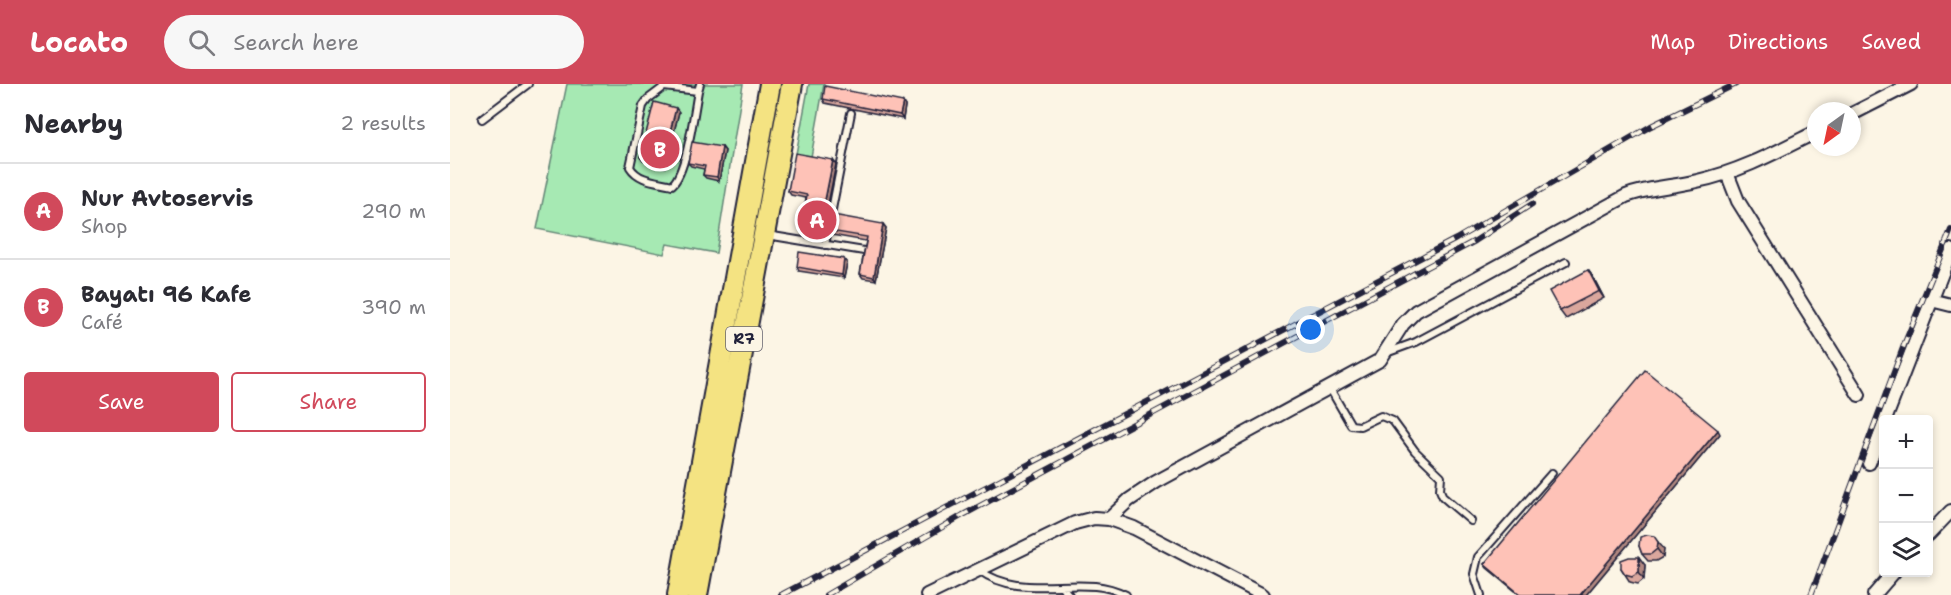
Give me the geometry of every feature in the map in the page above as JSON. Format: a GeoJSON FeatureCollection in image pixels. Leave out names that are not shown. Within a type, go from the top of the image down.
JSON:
{"type":"FeatureCollection","features":[{"type":"Feature","properties":{"kind":"main road","name":"R7"},"geometry":{"type":"LineString","coordinates":[[678,595],[770,84]]}},
{"type":"Feature","properties":{"kind":"main road","name":"R7"},"geometry":{"type":"LineString","coordinates":[[697,595],[792,84]]}},
{"type":"Feature","properties":{"kind":"street"},"geometry":{"type":"LineString","coordinates":[[1861,109],[1911,84]]}},
{"type":"Feature","properties":{"kind":"street"},"geometry":{"type":"LineString","coordinates":[[1109,519],[1129,500],[1156,482],[1380,360],[1403,324],[1416,311],[1626,196],[1640,190],[1697,181],[1727,173],[1758,161],[1807,136]]}},
{"type":"Feature","properties":{"kind":"street"},"geometry":{"type":"LineString","coordinates":[[1727,173],[1738,201],[1859,395]]}},
{"type":"Feature","properties":{"kind":"street"},"geometry":{"type":"LineString","coordinates":[[1888,415],[1951,250]]}},
{"type":"Feature","properties":{"kind":"street"},"geometry":{"type":"LineString","coordinates":[[1931,300],[1951,306]]}},
{"type":"Feature","properties":{"kind":"street"},"geometry":{"type":"LineString","coordinates":[[1869,463],[1879,438]]}},
{"type":"Feature","properties":{"kind":"street"},"geometry":{"type":"LineString","coordinates":[[1933,531],[1951,511]]}},
{"type":"Feature","properties":{"kind":"street"},"geometry":{"type":"LineString","coordinates":[[927,595],[1075,523],[1094,518],[1109,519],[1134,528],[1263,595]]}},
{"type":"Feature","properties":{"kind":"street"},"geometry":{"type":"LineString","coordinates":[[1874,595],[1890,577]]}},
{"type":"Feature","properties":{"kind":"lane"},"geometry":{"type":"LineString","coordinates":[[482,119],[528,84]]}},
{"type":"Feature","properties":{"kind":"lane"},"geometry":{"type":"LineString","coordinates":[[664,87],[699,87],[678,180],[668,184],[639,177],[630,166],[643,106],[648,99],[664,87]]}},
{"type":"Feature","properties":{"kind":"lane"},"geometry":{"type":"LineString","coordinates":[[825,245],[851,113]]}},
{"type":"Feature","properties":{"kind":"lane"},"geometry":{"type":"LineString","coordinates":[[764,234],[864,251]]}},
{"type":"Feature","properties":{"kind":"lane"},"geometry":{"type":"LineString","coordinates":[[1386,353],[1416,342],[1566,262]]}},
{"type":"Feature","properties":{"kind":"lane"},"geometry":{"type":"LineString","coordinates":[[1329,387],[1351,425],[1360,426],[1381,416],[1393,421],[1415,451],[1441,476],[1440,490],[1443,497],[1471,521]]}},
{"type":"Feature","properties":{"kind":"lane"},"geometry":{"type":"LineString","coordinates":[[1481,595],[1474,574],[1478,557],[1552,473]]}},
{"type":"Feature","properties":{"kind":"lane"},"geometry":{"type":"LineString","coordinates":[[978,569],[990,581],[1017,590],[1093,586],[1112,589],[1126,595]]}},
{"type":"Feature","properties":{"kind":"lane"},"geometry":{"type":"LineString","coordinates":[[1063,588],[1068,595]]}},
{"type":"Feature","properties":{"kind":"green space"},"geometry":{"type":"Polygon","coordinates":[[[567,84],[743,84],[716,253],[667,244],[664,254],[537,229],[567,84]]]}},
{"type":"Feature","properties":{"kind":"green space"},"geometry":{"type":"Polygon","coordinates":[[[809,84],[824,84],[811,157],[796,154],[809,84]]]}},
{"type":"Feature","properties":{"kind":"building"},"geometry":{"type":"Polygon","coordinates":[[[825,86],[903,102],[900,115],[823,99],[825,86]]]}},
{"type":"Feature","properties":{"kind":"building"},"geometry":{"type":"Polygon","coordinates":[[[654,102],[676,108],[662,163],[640,157],[654,102]]]}},
{"type":"Feature","properties":{"kind":"building"},"geometry":{"type":"Polygon","coordinates":[[[692,142],[722,147],[717,177],[703,175],[705,166],[688,163],[692,142]]]}},
{"type":"Feature","properties":{"kind":"building"},"geometry":{"type":"Polygon","coordinates":[[[795,153],[833,160],[819,230],[801,226],[807,195],[788,191],[795,153]]]}},
{"type":"Feature","properties":{"kind":"building"},"geometry":{"type":"Polygon","coordinates":[[[833,215],[883,224],[874,277],[860,274],[867,237],[830,231],[833,215]]]}},
{"type":"Feature","properties":{"kind":"building"},"geometry":{"type":"Polygon","coordinates":[[[799,252],[844,259],[842,275],[797,267],[799,252]]]}},
{"type":"Feature","properties":{"kind":"building"},"geometry":{"type":"Polygon","coordinates":[[[1588,270],[1599,291],[1560,311],[1549,291],[1588,270]]]}},
{"type":"Feature","properties":{"kind":"building"},"geometry":{"type":"Polygon","coordinates":[[[1645,370],[1718,430],[1580,595],[1521,595],[1484,564],[1645,370]]]}},
{"type":"Feature","properties":{"kind":"building"},"geometry":{"type":"Polygon","coordinates":[[[1654,536],[1658,542],[1657,549],[1651,554],[1642,554],[1639,546],[1640,537],[1654,536]]]}},
{"type":"Feature","properties":{"kind":"building"},"geometry":{"type":"Polygon","coordinates":[[[1639,557],[1639,572],[1632,576],[1625,574],[1621,568],[1621,560],[1639,557]]]}},
{"type":"Feature","properties":{"kind":"railway"},"geometry":{"type":"LineString","coordinates":[[781,595],[1456,239],[1651,126],[1736,84]]}},
{"type":"Feature","properties":{"kind":"railway"},"geometry":{"type":"LineString","coordinates":[[826,595],[963,515],[1475,241],[1532,204]]}},
{"type":"Feature","properties":{"kind":"railway"},"geometry":{"type":"LineString","coordinates":[[1811,595],[1904,345],[1951,230]]}},
{"type":"Feature","properties":{"kind":"place","name":"Bayatı 96 Kafe"},"geometry":{"type":"Point","coordinates":[660,149]}},
{"type":"Feature","properties":{"kind":"place","name":"Nur Avtoservis"},"geometry":{"type":"Point","coordinates":[817,220]}}]}
